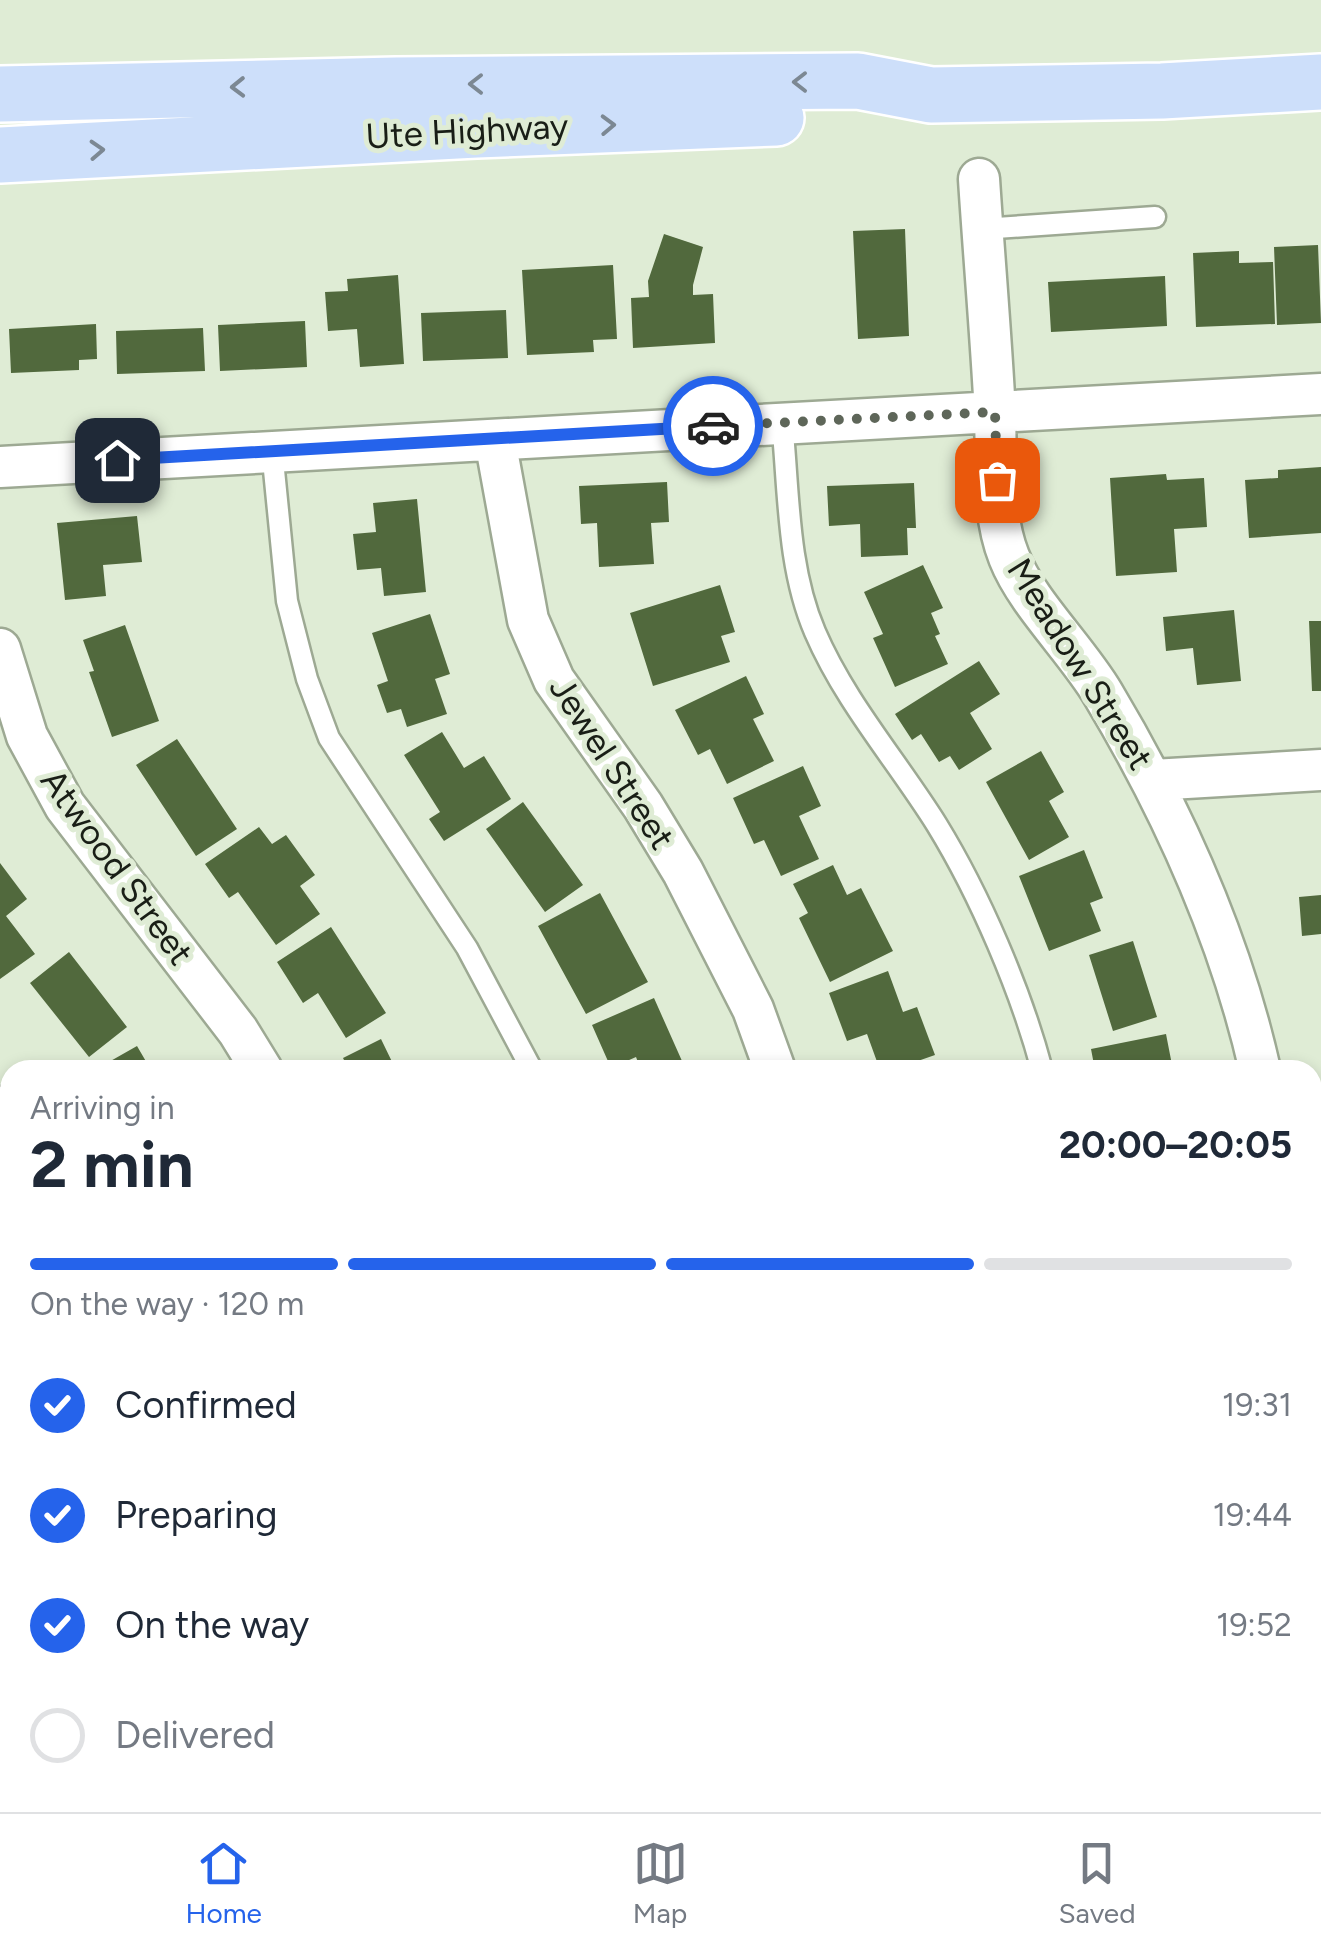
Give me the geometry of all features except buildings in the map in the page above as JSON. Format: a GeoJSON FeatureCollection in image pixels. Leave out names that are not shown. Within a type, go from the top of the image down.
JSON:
{"type":"FeatureCollection","features":[{"type":"Feature","properties":{"kind":"main road","name":"Ute Highway"},"geometry":{"type":"LineString","coordinates":[[0,94],[396,84],[858,81],[932,95],[1162,91],[1321,82]]}},
{"type":"Feature","properties":{"kind":"main road","name":"Ute Highway"},"geometry":{"type":"LineString","coordinates":[[0,155],[860,115],[932,95]]}},
{"type":"Feature","properties":{"kind":"street","name":"Meadow Street"},"geometry":{"type":"LineString","coordinates":[[979,180],[998,508],[1009,557],[1101,690],[1153,780],[1207,898],[1258,1060]]}},
{"type":"Feature","properties":{"kind":"street"},"geometry":{"type":"LineString","coordinates":[[0,467],[1321,394]]}},
{"type":"Feature","properties":{"kind":"street","name":"Jewel Street"},"geometry":{"type":"LineString","coordinates":[[495,440],[528,620],[554,680],[643,806],[683,872],[752,1010],[772,1060]]}},
{"type":"Feature","properties":{"kind":"street","name":"Atwood Street"},"geometry":{"type":"LineString","coordinates":[[0,648],[28,736],[65,806],[238,1031],[256,1060]]}},
{"type":"Feature","properties":{"kind":"street"},"geometry":{"type":"LineString","coordinates":[[1153,780],[1321,770]]}},
{"type":"Feature","properties":{"kind":"lane"},"geometry":{"type":"LineString","coordinates":[[982,229],[1154,217]]}},
{"type":"Feature","properties":{"kind":"lane"},"geometry":{"type":"LineString","coordinates":[[782,422],[795,567],[814,630],[840,681],[938,828],[994,938],[1039,1060]]}},
{"type":"Feature","properties":{"kind":"lane"},"geometry":{"type":"LineString","coordinates":[[272,450],[287,601],[307,679],[329,738],[466,948],[527,1060]]}},
{"type":"Feature","properties":{"kind":"way so far"},"geometry":{"type":"LineString","coordinates":[[713,426],[995,412],[997,480]]}},
{"type":"Feature","properties":{"kind":"route"},"geometry":{"type":"LineString","coordinates":[[117,460],[713,426]]}}]}
